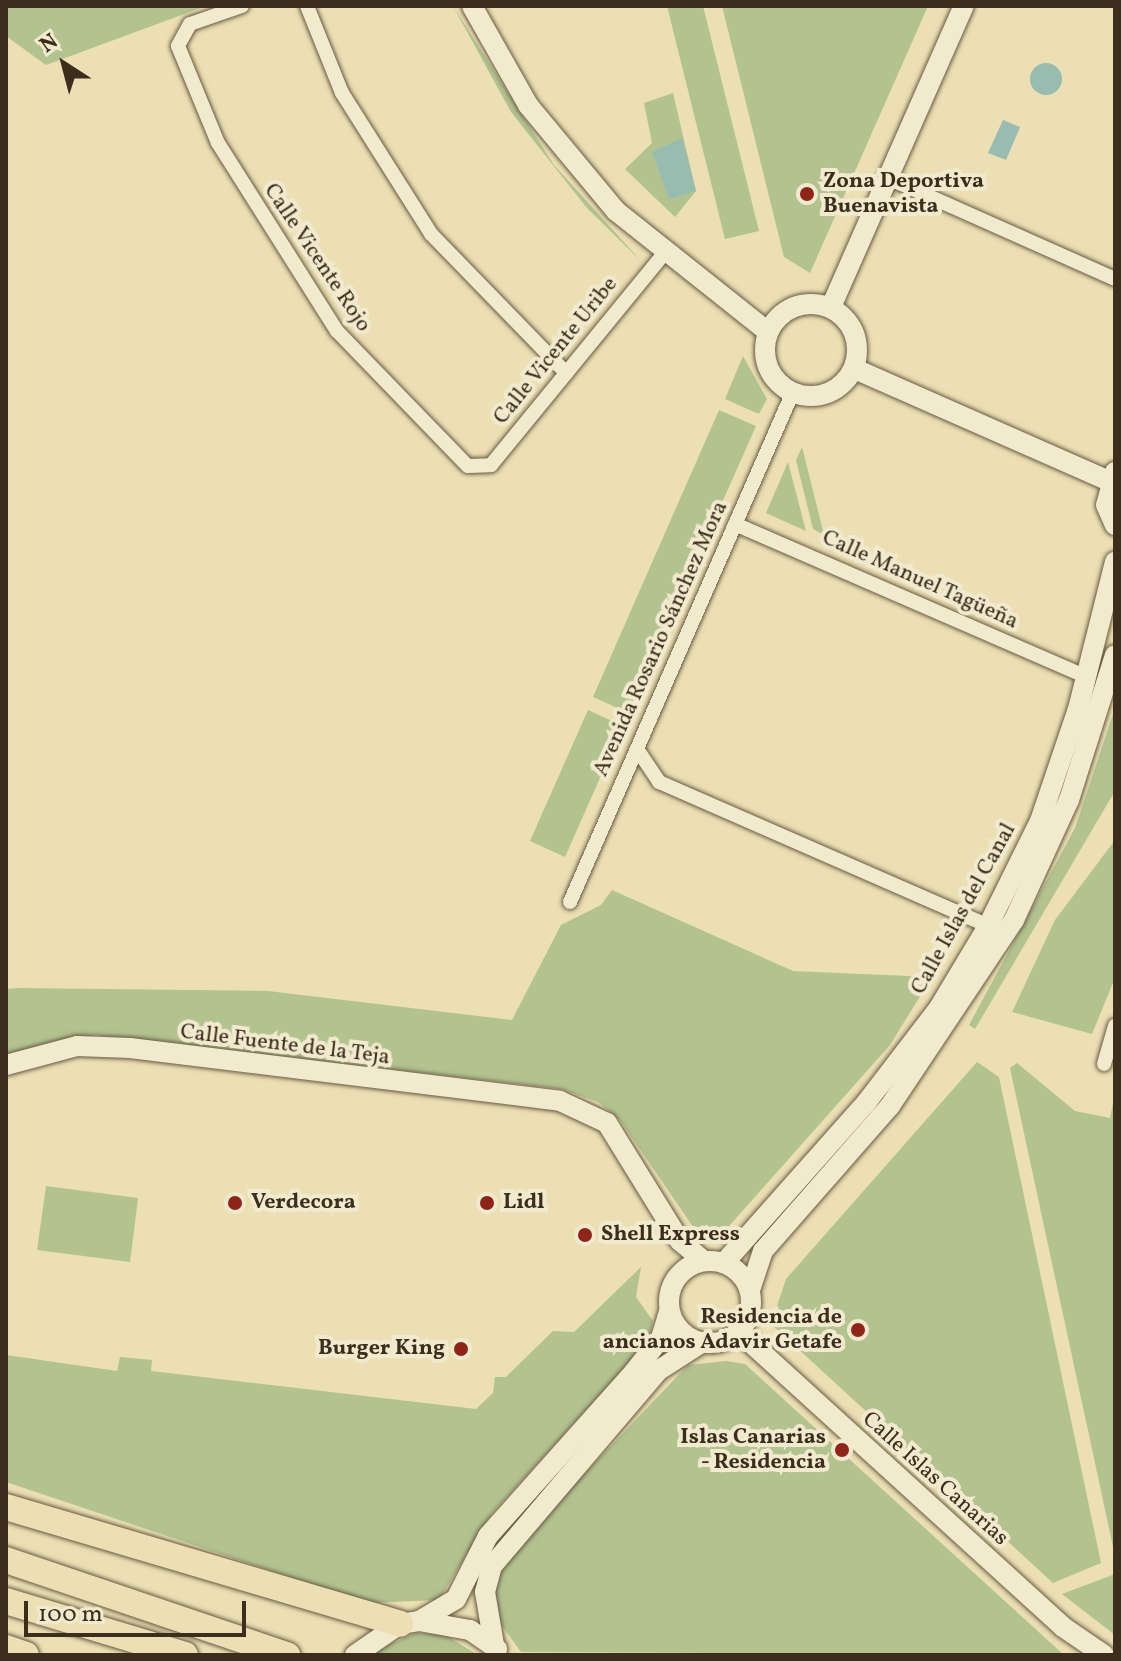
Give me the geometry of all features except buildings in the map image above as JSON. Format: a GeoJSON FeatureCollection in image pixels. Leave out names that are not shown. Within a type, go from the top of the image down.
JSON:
{"type":"FeatureCollection","features":[{"type":"Feature","properties":{"kind":"highway"},"geometry":{"type":"LineString","coordinates":[[9,1507],[409,1623]]}},
{"type":"Feature","properties":{"kind":"highway"},"geometry":{"type":"LineString","coordinates":[[6,1560],[284,1654]]}},
{"type":"Feature","properties":{"kind":"highway"},"geometry":{"type":"LineString","coordinates":[[6,1601],[185,1655]]}},
{"type":"Feature","properties":{"kind":"highway"},"geometry":{"type":"LineString","coordinates":[[6,1648],[26,1655]]}},
{"type":"Feature","properties":{"kind":"street","name":"Calle Vicente Rojo"},"geometry":{"type":"LineString","coordinates":[[242,6],[180,32],[178,46],[218,143],[285,258],[380,381],[477,469]]}},
{"type":"Feature","properties":{"kind":"street"},"geometry":{"type":"LineString","coordinates":[[307,6],[342,93],[431,234],[566,373]]}},
{"type":"Feature","properties":{"kind":"street"},"geometry":{"type":"LineString","coordinates":[[472,6],[498,58],[568,157],[664,254],[768,332]]}},
{"type":"Feature","properties":{"kind":"street"},"geometry":{"type":"LineString","coordinates":[[831,307],[964,6]]}},
{"type":"Feature","properties":{"kind":"street"},"geometry":{"type":"LineString","coordinates":[[888,178],[1115,279]]}},
{"type":"Feature","properties":{"kind":"street","name":"Calle Vicente Uribe"},"geometry":{"type":"LineString","coordinates":[[477,469],[491,465],[664,254]]}},
{"type":"Feature","properties":{"kind":"street"},"geometry":{"type":"LineString","coordinates":[[810,303],[831,307],[848,320],[858,343],[855,369],[836,390],[792,394],[774,380],[764,358],[768,332],[782,313],[810,303]]}},
{"type":"Feature","properties":{"kind":"street"},"geometry":{"type":"LineString","coordinates":[[855,369],[1112,477],[1106,505],[1115,525]]}},
{"type":"Feature","properties":{"kind":"street","name":"Avenida Rosario Sánchez Mora"},"geometry":{"type":"LineString","coordinates":[[570,902],[792,394]]}},
{"type":"Feature","properties":{"kind":"street","name":"Calle Manuel Tagüeña"},"geometry":{"type":"LineString","coordinates":[[735,524],[1087,677]]}},
{"type":"Feature","properties":{"kind":"street","name":"Calle Islas del Canal"},"geometry":{"type":"LineString","coordinates":[[714,1262],[905,1054],[988,926],[1040,821],[1087,677],[1115,562]]}},
{"type":"Feature","properties":{"kind":"street","name":"Calle Islas del Canal"},"geometry":{"type":"LineString","coordinates":[[750,1290],[763,1251],[890,1106],[1014,920],[1069,800],[1115,655]]}},
{"type":"Feature","properties":{"kind":"street"},"geometry":{"type":"LineString","coordinates":[[637,749],[659,782],[988,926]]}},
{"type":"Feature","properties":{"kind":"street"},"geometry":{"type":"LineString","coordinates":[[1104,1064],[1115,1026]]}},
{"type":"Feature","properties":{"kind":"street","name":"Calle Fuente de la Teja"},"geometry":{"type":"LineString","coordinates":[[6,1065],[77,1046],[130,1048],[560,1101],[607,1123],[680,1241],[714,1262]]}},
{"type":"Feature","properties":{"kind":"street","name":"Calle Fuente de la Teja"},"geometry":{"type":"LineString","coordinates":[[560,1101],[597,1128],[650,1201],[670,1239],[677,1277]]}},
{"type":"Feature","properties":{"kind":"street"},"geometry":{"type":"LineString","coordinates":[[355,1655],[456,1599],[488,1536],[661,1338],[677,1277],[714,1262],[750,1290],[750,1313],[739,1332],[701,1343],[659,1370],[492,1566],[485,1592],[498,1650]]}},
{"type":"Feature","properties":{"kind":"street"},"geometry":{"type":"LineString","coordinates":[[669,1312],[681,1332],[701,1343]]}},
{"type":"Feature","properties":{"kind":"street","name":"Calle Islas Canarias"},"geometry":{"type":"LineString","coordinates":[[739,1332],[1063,1627],[1104,1655]]}},
{"type":"Feature","properties":{"kind":"street"},"geometry":{"type":"LineString","coordinates":[[409,1623],[470,1630],[498,1650]]}},
{"type":"Feature","properties":{"kind":"green space"},"geometry":{"type":"Polygon","coordinates":[[[6,6],[206,6],[46,65],[6,36],[6,6]]]}},
{"type":"Feature","properties":{"kind":"green space"},"geometry":{"type":"Polygon","coordinates":[[[453,6],[554,165],[641,261],[587,208],[511,112],[453,6]]]}},
{"type":"Feature","properties":{"kind":"green space"},"geometry":{"type":"Polygon","coordinates":[[[667,6],[703,6],[759,231],[725,239],[667,6]]]}},
{"type":"Feature","properties":{"kind":"green space","name":"Zona Deportiva Buenavista"},"geometry":{"type":"Polygon","coordinates":[[[722,6],[928,6],[810,273],[784,257],[722,6]]]}},
{"type":"Feature","properties":{"kind":"green space"},"geometry":{"type":"Polygon","coordinates":[[[673,93],[696,191],[675,217],[625,169],[652,143],[644,103],[673,93]]]}},
{"type":"Feature","properties":{"kind":"green space"},"geometry":{"type":"Polygon","coordinates":[[[743,356],[767,399],[759,414],[725,399],[743,356]]]}},
{"type":"Feature","properties":{"kind":"green space"},"geometry":{"type":"Polygon","coordinates":[[[719,410],[756,426],[629,713],[593,697],[719,410]]]}},
{"type":"Feature","properties":{"kind":"green space"},"geometry":{"type":"Polygon","coordinates":[[[802,447],[824,535],[813,529],[796,460],[802,447]]]}},
{"type":"Feature","properties":{"kind":"green space"},"geometry":{"type":"Polygon","coordinates":[[[788,462],[806,531],[766,513],[788,462]]]}},
{"type":"Feature","properties":{"kind":"green space"},"geometry":{"type":"Polygon","coordinates":[[[1115,708],[1115,791],[975,1029],[969,1025],[1075,828],[1115,708]]]}},
{"type":"Feature","properties":{"kind":"green space"},"geometry":{"type":"Polygon","coordinates":[[[588,710],[623,726],[565,857],[530,841],[588,710]]]}},
{"type":"Feature","properties":{"kind":"green space"},"geometry":{"type":"Polygon","coordinates":[[[1115,840],[1115,978],[1092,1034],[1012,1012],[1055,920],[1115,840]]]}},
{"type":"Feature","properties":{"kind":"green space"},"geometry":{"type":"Polygon","coordinates":[[[612,890],[793,971],[932,977],[890,1045],[722,1234],[700,1237],[620,1120],[598,1102],[561,1089],[94,1035],[6,1057],[6,989],[19,988],[268,991],[512,1020],[561,925],[601,905],[612,890]]]}},
{"type":"Feature","properties":{"kind":"green space"},"geometry":{"type":"Polygon","coordinates":[[[977,1062],[999,1077],[1101,1563],[1053,1583],[771,1324],[786,1279],[977,1062]]]}},
{"type":"Feature","properties":{"kind":"green space"},"geometry":{"type":"Polygon","coordinates":[[[1017,1063],[1075,1111],[1110,1118],[1115,1093],[1115,1556],[1010,1068],[1017,1063]]]}},
{"type":"Feature","properties":{"kind":"green space"},"geometry":{"type":"Polygon","coordinates":[[[46,1186],[138,1198],[130,1262],[37,1250],[46,1186]]]}},
{"type":"Feature","properties":{"kind":"green space"},"geometry":{"type":"Polygon","coordinates":[[[641,1267],[636,1297],[653,1321],[648,1342],[492,1513],[439,1600],[367,1603],[6,1482],[6,1355],[117,1371],[120,1357],[152,1360],[151,1371],[476,1409],[493,1393],[495,1377],[506,1377],[553,1331],[574,1332],[641,1267]]]}},
{"type":"Feature","properties":{"kind":"green space"},"geometry":{"type":"Polygon","coordinates":[[[726,1361],[745,1364],[1064,1655],[521,1652],[495,1616],[495,1579],[508,1554],[688,1365],[726,1361]]]}},
{"type":"Feature","properties":{"kind":"green space"},"geometry":{"type":"Polygon","coordinates":[[[1115,1574],[1115,1635],[1062,1594],[1115,1574]]]}},
{"type":"Feature","properties":{"kind":"green space"},"geometry":{"type":"Polygon","coordinates":[[[416,1633],[445,1635],[478,1655],[365,1655],[416,1633]]]}},
{"type":"Feature","properties":{"kind":"water"},"geometry":{"type":"Polygon","coordinates":[[[1046,63],[1057,68],[1062,79],[1057,90],[1046,95],[1035,90],[1030,79],[1035,68],[1046,63]]]}},
{"type":"Feature","properties":{"kind":"water"},"geometry":{"type":"Polygon","coordinates":[[[1003,120],[1020,127],[1006,160],[988,153],[1003,120]]]}},
{"type":"Feature","properties":{"kind":"water"},"geometry":{"type":"Polygon","coordinates":[[[682,138],[696,191],[669,199],[652,152],[682,138]]]}},
{"type":"Feature","properties":{"kind":"place","name":"Zona Deportiva Buenavista"},"geometry":{"type":"Point","coordinates":[807,194]}},
{"type":"Feature","properties":{"kind":"place","name":"Verdecora"},"geometry":{"type":"Point","coordinates":[235,1203]}},
{"type":"Feature","properties":{"kind":"place","name":"Lidl"},"geometry":{"type":"Point","coordinates":[487,1203]}},
{"type":"Feature","properties":{"kind":"place","name":"Shell Express"},"geometry":{"type":"Point","coordinates":[585,1235]}},
{"type":"Feature","properties":{"kind":"place","name":"Residencia de ancianos Adavir Getafe"},"geometry":{"type":"Point","coordinates":[858,1330]}},
{"type":"Feature","properties":{"kind":"place","name":"Burger King"},"geometry":{"type":"Point","coordinates":[461,1349]}},
{"type":"Feature","properties":{"kind":"place","name":"Islas Canarias - Residencia"},"geometry":{"type":"Point","coordinates":[842,1450]}}]}
